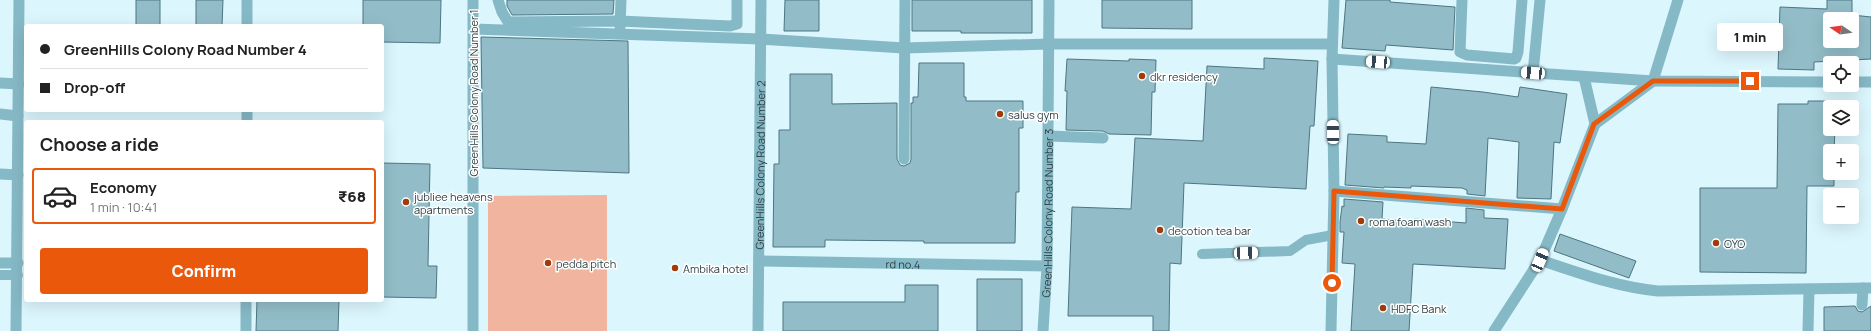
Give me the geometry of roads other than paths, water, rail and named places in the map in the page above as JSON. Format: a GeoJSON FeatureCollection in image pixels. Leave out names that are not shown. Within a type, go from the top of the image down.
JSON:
{"type":"FeatureCollection","features":[{"type":"Feature","properties":{"kind":"street"},"geometry":{"type":"LineString","coordinates":[[16,331],[18,275],[19,0]]}},
{"type":"Feature","properties":{"kind":"street"},"geometry":{"type":"LineString","coordinates":[[247,0],[247,24]]}},
{"type":"Feature","properties":{"kind":"street","name":"GreenHills Colony Road Number 1"},"geometry":{"type":"LineString","coordinates":[[473,0],[473,331]]}},
{"type":"Feature","properties":{"kind":"street"},"geometry":{"type":"LineString","coordinates":[[498,0],[502,12],[508,22],[620,21],[730,26],[737,24],[737,0]]}},
{"type":"Feature","properties":{"kind":"street"},"geometry":{"type":"LineString","coordinates":[[620,34],[621,0]]}},
{"type":"Feature","properties":{"kind":"street","name":"GreenHills Colony Road Number 2"},"geometry":{"type":"LineString","coordinates":[[758,331],[761,0]]}},
{"type":"Feature","properties":{"kind":"street"},"geometry":{"type":"LineString","coordinates":[[904,159],[905,0]]}},
{"type":"Feature","properties":{"kind":"street","name":"GreenHills Colony Road Number 3"},"geometry":{"type":"LineString","coordinates":[[1043,331],[1047,266],[1049,0]]}},
{"type":"Feature","properties":{"kind":"street"},"geometry":{"type":"LineString","coordinates":[[1331,331],[1334,191],[1332,44],[1334,0]]}},
{"type":"Feature","properties":{"kind":"street"},"geometry":{"type":"LineString","coordinates":[[1462,0],[1460,52],[1468,55],[1514,59],[1516,58],[1518,52],[1522,0]]}},
{"type":"Feature","properties":{"kind":"street"},"geometry":{"type":"LineString","coordinates":[[1533,73],[1540,0]]}},
{"type":"Feature","properties":{"kind":"street"},"geometry":{"type":"LineString","coordinates":[[1594,124],[1653,81],[1678,0]]}},
{"type":"Feature","properties":{"kind":"street"},"geometry":{"type":"LineString","coordinates":[[474,29],[760,39],[904,48],[1049,44],[1332,44]]}},
{"type":"Feature","properties":{"kind":"street"},"geometry":{"type":"LineString","coordinates":[[1332,59],[1653,81],[1823,82]]}},
{"type":"Feature","properties":{"kind":"street"},"geometry":{"type":"LineString","coordinates":[[1494,331],[1540,260],[1562,209],[1594,124],[1584,76]]}},
{"type":"Feature","properties":{"kind":"street"},"geometry":{"type":"LineString","coordinates":[[1859,82],[1871,82]]}},
{"type":"Feature","properties":{"kind":"street"},"geometry":{"type":"LineString","coordinates":[[0,83],[19,84]]}},
{"type":"Feature","properties":{"kind":"street"},"geometry":{"type":"LineString","coordinates":[[0,114],[18,116]]}},
{"type":"Feature","properties":{"kind":"street"},"geometry":{"type":"LineString","coordinates":[[1049,136],[1103,138]]}},
{"type":"Feature","properties":{"kind":"street"},"geometry":{"type":"LineString","coordinates":[[0,174],[18,175]]}},
{"type":"Feature","properties":{"kind":"street"},"geometry":{"type":"LineString","coordinates":[[1334,191],[1562,209]]}},
{"type":"Feature","properties":{"kind":"street"},"geometry":{"type":"LineString","coordinates":[[1540,260],[1633,289],[1658,291],[1867,288],[1862,305]]}},
{"type":"Feature","properties":{"kind":"street","name":"rd no.4"},"geometry":{"type":"LineString","coordinates":[[759,261],[1047,266]]}},
{"type":"Feature","properties":{"kind":"street"},"geometry":{"type":"LineString","coordinates":[[0,263],[18,263]]}},
{"type":"Feature","properties":{"kind":"street"},"geometry":{"type":"LineString","coordinates":[[1808,288],[1808,331]]}},
{"type":"Feature","properties":{"kind":"street"},"geometry":{"type":"LineString","coordinates":[[246,302],[246,331]]}},
{"type":"Feature","properties":{"kind":"lane"},"geometry":{"type":"LineString","coordinates":[[1202,254],[1290,252],[1306,240],[1333,235]]}},
{"type":"Feature","properties":{"kind":"lane"},"geometry":{"type":"LineString","coordinates":[[0,275],[18,275]]}},
{"type":"Feature","properties":{"kind":"place","name":"dkr residency"},"geometry":{"type":"Point","coordinates":[1142,76]}},
{"type":"Feature","properties":{"kind":"place","name":"salus gym"},"geometry":{"type":"Point","coordinates":[1000,114]}},
{"type":"Feature","properties":{"kind":"place","name":"jubliee heavens apartments"},"geometry":{"type":"Point","coordinates":[406,202]}},
{"type":"Feature","properties":{"kind":"place","name":"roma foam wash"},"geometry":{"type":"Point","coordinates":[1361,221]}},
{"type":"Feature","properties":{"kind":"place","name":"decotion tea bar"},"geometry":{"type":"Point","coordinates":[1160,230]}},
{"type":"Feature","properties":{"kind":"place","name":"OYO"},"geometry":{"type":"Point","coordinates":[1716,243]}},
{"type":"Feature","properties":{"kind":"place","name":"pedda pitch"},"geometry":{"type":"Point","coordinates":[548,263]}},
{"type":"Feature","properties":{"kind":"place","name":"Ambika hotel"},"geometry":{"type":"Point","coordinates":[675,268]}},
{"type":"Feature","properties":{"kind":"place","name":"HDFC Bank"},"geometry":{"type":"Point","coordinates":[1383,308]}}]}
